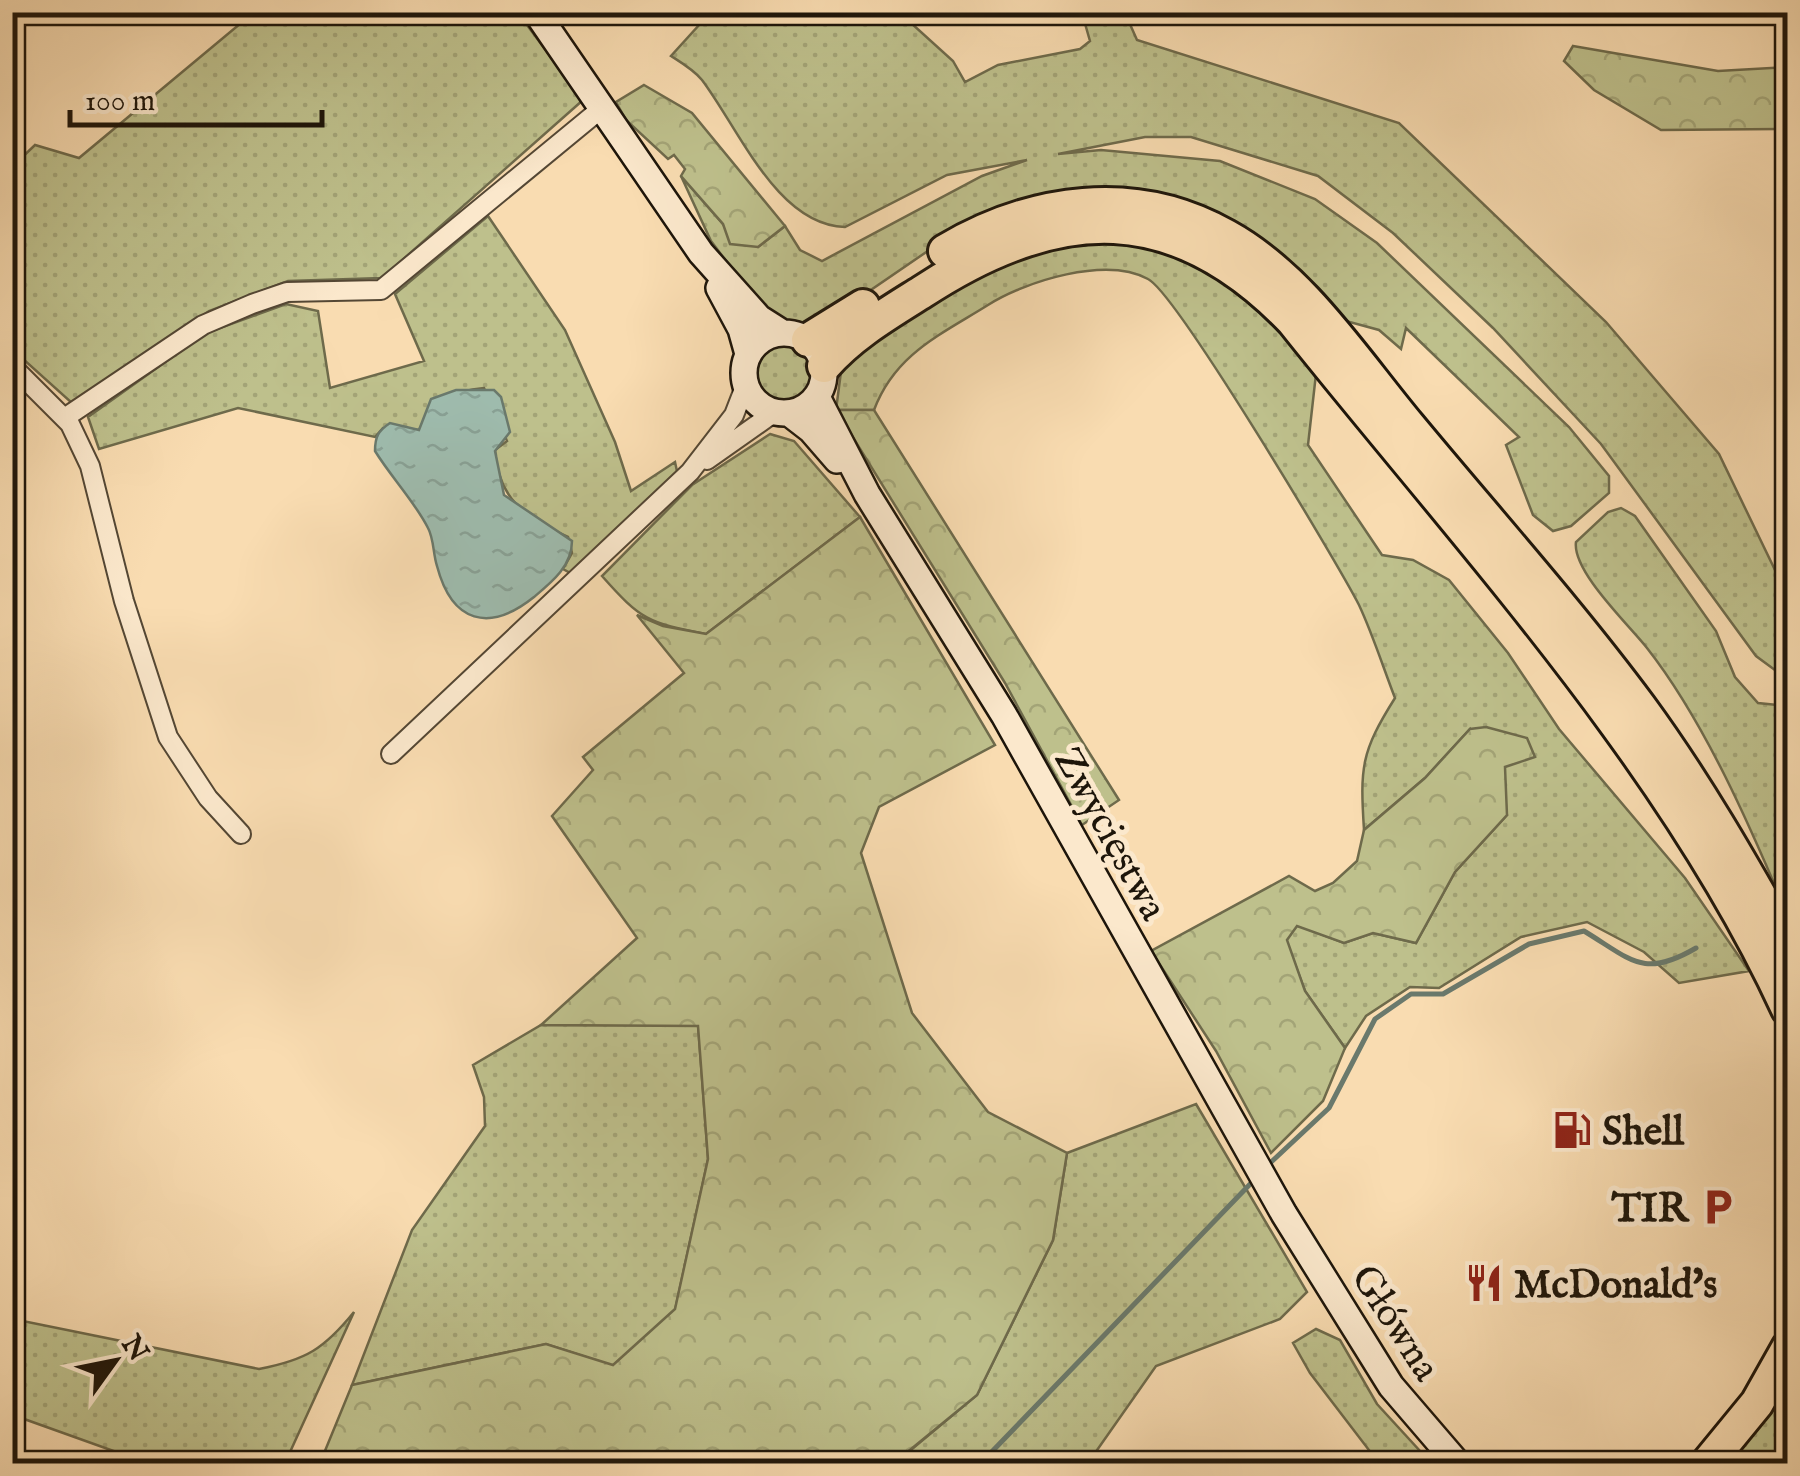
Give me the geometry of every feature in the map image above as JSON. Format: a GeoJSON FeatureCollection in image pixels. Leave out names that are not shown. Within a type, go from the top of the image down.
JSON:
{"type":"FeatureCollection","features":[{"type":"Feature","properties":{"kind":"highway"},"geometry":{"type":"LineString","coordinates":[[808,359],[948,249],[1024,213],[1088,203],[1123,205],[1167,212],[1226,236],[1258,258],[1323,322],[1640,708],[1717,822],[1788,946]]}},
{"type":"Feature","properties":{"kind":"highway"},"geometry":{"type":"LineString","coordinates":[[808,359],[843,346],[956,270],[1018,240],[1048,232],[1112,226],[1145,230],[1181,240],[1246,276],[1292,321],[1624,737],[1716,873],[1788,1010]]}},
{"type":"Feature","properties":{"kind":"highway"},"geometry":{"type":"LineString","coordinates":[[1707,1464],[1757,1403],[1788,1348]]}},
{"type":"Feature","properties":{"kind":"main road","name":"Zwycięstwa"},"geometry":{"type":"LineString","coordinates":[[536,12],[701,252],[756,315],[808,359],[867,494],[986,684],[1284,1214]]}},
{"type":"Feature","properties":{"kind":"main road","name":"Zwycięstwa"},"geometry":{"type":"LineString","coordinates":[[701,252],[741,328],[748,354]]}},
{"type":"Feature","properties":{"kind":"main road"},"geometry":{"type":"LineString","coordinates":[[746,384],[748,354],[760,340],[808,359],[782,412]]}},
{"type":"Feature","properties":{"kind":"main road","name":"Zwycięstwa"},"geometry":{"type":"LineString","coordinates":[[746,384],[754,400],[811,430],[867,494]]}},
{"type":"Feature","properties":{"kind":"main road","name":"Główna"},"geometry":{"type":"LineString","coordinates":[[1284,1214],[1391,1386],[1458,1464]]}},
{"type":"Feature","properties":{"kind":"street"},"geometry":{"type":"LineString","coordinates":[[66,417],[203,324],[252,304],[287,292],[381,290],[602,108]]}},
{"type":"Feature","properties":{"kind":"street"},"geometry":{"type":"LineString","coordinates":[[12,366],[66,417],[90,466],[124,601],[168,737],[208,798],[241,834]]}},
{"type":"Feature","properties":{"kind":"street"},"geometry":{"type":"LineString","coordinates":[[391,754],[690,472],[734,415],[746,384]]}},
{"type":"Feature","properties":{"kind":"street"},"geometry":{"type":"LineString","coordinates":[[690,472],[782,412]]}},
{"type":"Feature","properties":{"kind":"green space"},"geometry":{"type":"Polygon","coordinates":[[[253,13],[518,13],[583,100],[382,278],[288,281],[209,311],[73,404],[13,350],[13,166],[35,145],[79,158],[253,13]]]}},
{"type":"Feature","properties":{"kind":"green space"},"geometry":{"type":"Polygon","coordinates":[[[710,13],[900,13],[953,61],[965,82],[998,65],[1080,49],[1090,41],[1082,13],[1125,13],[1137,40],[1399,123],[1606,322],[1719,454],[1787,595],[1787,679],[1756,656],[1601,444],[1493,328],[1393,233],[1318,176],[1191,137],[1145,137],[1058,154],[1101,150],[1220,161],[1315,199],[1377,243],[1569,427],[1609,476],[1609,493],[1571,526],[1553,531],[1533,515],[1506,445],[1519,437],[1406,328],[1401,349],[1379,330],[1331,317],[1267,250],[957,231],[824,322],[807,326],[770,319],[711,241],[681,176],[723,224],[758,247],[785,226],[800,250],[822,261],[982,176],[1027,160],[947,175],[845,227],[821,222],[780,193],[702,80],[671,56],[710,13]]]}},
{"type":"Feature","properties":{"kind":"green space"},"geometry":{"type":"Polygon","coordinates":[[[1573,46],[1718,71],[1787,67],[1787,129],[1661,130],[1594,90],[1564,61],[1573,46]]]}},
{"type":"Feature","properties":{"kind":"green space"},"geometry":{"type":"Polygon","coordinates":[[[644,85],[692,113],[785,226],[758,247],[730,244],[723,224],[681,176],[685,169],[674,155],[668,159],[626,120],[616,102],[644,85]]]}},
{"type":"Feature","properties":{"kind":"green space"},"geometry":{"type":"Polygon","coordinates":[[[488,216],[565,330],[615,442],[631,491],[675,462],[678,476],[574,575],[563,569],[572,553],[568,537],[527,514],[502,482],[495,450],[507,441],[484,388],[463,391],[438,404],[419,430],[383,428],[375,437],[238,408],[99,449],[88,417],[206,333],[286,304],[318,311],[330,388],[424,361],[395,294],[488,216]]]}},
{"type":"Feature","properties":{"kind":"green space"},"geometry":{"type":"Polygon","coordinates":[[[1142,240],[1195,259],[1268,304],[1317,365],[1308,445],[1382,555],[1413,560],[1449,580],[1508,653],[1559,729],[1685,878],[1749,971],[1679,983],[1644,952],[1587,922],[1521,937],[1439,988],[1410,987],[1366,1016],[1345,1048],[1305,991],[1286,940],[1297,925],[1344,943],[1373,933],[1416,943],[1455,872],[1507,815],[1470,729],[1425,778],[1364,830],[1365,761],[1375,733],[1395,698],[1378,651],[1359,605],[1290,487],[1164,295],[1148,279],[1111,270],[1044,280],[1004,296],[921,348],[894,374],[874,410],[836,410],[842,364],[941,293],[1057,241],[1142,240]]]}},
{"type":"Feature","properties":{"kind":"green space"},"geometry":{"type":"Polygon","coordinates":[[[784,344],[805,352],[813,373],[805,394],[784,402],[763,394],[755,373],[763,352],[784,344]]]}},
{"type":"Feature","properties":{"kind":"green space"},"geometry":{"type":"Polygon","coordinates":[[[836,410],[874,410],[1119,800],[1082,825],[1005,683],[836,410]]]}},
{"type":"Feature","properties":{"kind":"green space"},"geometry":{"type":"Polygon","coordinates":[[[770,434],[794,441],[860,517],[706,634],[658,622],[637,611],[602,576],[692,485],[770,434]]]}},
{"type":"Feature","properties":{"kind":"green space"},"geometry":{"type":"Polygon","coordinates":[[[1621,508],[1635,516],[1716,631],[1735,677],[1758,703],[1787,706],[1787,914],[1742,812],[1688,709],[1647,648],[1592,582],[1577,554],[1576,542],[1608,512],[1621,508]]]}},
{"type":"Feature","properties":{"kind":"green space"},"geometry":{"type":"Polygon","coordinates":[[[860,517],[995,745],[879,807],[861,853],[912,1013],[988,1112],[1067,1153],[1053,1240],[977,1395],[894,1463],[320,1463],[352,1385],[546,1344],[613,1365],[675,1309],[708,1159],[698,1026],[541,1025],[637,938],[552,816],[593,770],[583,757],[684,673],[637,615],[663,626],[706,634],[860,517]]]}},
{"type":"Feature","properties":{"kind":"green space"},"geometry":{"type":"Polygon","coordinates":[[[1486,727],[1527,738],[1535,757],[1505,767],[1507,815],[1455,872],[1416,943],[1373,933],[1344,943],[1297,926],[1287,940],[1305,991],[1345,1048],[1323,1101],[1271,1153],[1216,1051],[1151,951],[1289,876],[1315,891],[1333,883],[1357,861],[1364,830],[1425,778],[1470,729],[1486,727]]]}},
{"type":"Feature","properties":{"kind":"green space"},"geometry":{"type":"Polygon","coordinates":[[[541,1025],[698,1025],[708,1159],[675,1310],[613,1366],[546,1344],[352,1385],[412,1230],[485,1126],[484,1097],[473,1065],[541,1025]]]}},
{"type":"Feature","properties":{"kind":"green space"},"geometry":{"type":"Polygon","coordinates":[[[1196,1104],[1307,1292],[1280,1319],[1156,1366],[1088,1463],[894,1464],[977,1395],[1053,1240],[1067,1153],[1196,1104]]]}},
{"type":"Feature","properties":{"kind":"green space"},"geometry":{"type":"Polygon","coordinates":[[[354,1312],[285,1463],[147,1463],[13,1415],[13,1319],[259,1369],[313,1351],[354,1312]]]}},
{"type":"Feature","properties":{"kind":"green space"},"geometry":{"type":"Polygon","coordinates":[[[1316,1329],[1340,1340],[1377,1404],[1431,1463],[1380,1463],[1375,1458],[1310,1373],[1293,1343],[1316,1329]]]}},
{"type":"Feature","properties":{"kind":"green space"},"geometry":{"type":"Polygon","coordinates":[[[1787,1369],[1787,1463],[1720,1464],[1787,1369]]]}},
{"type":"Feature","properties":{"kind":"water"},"geometry":{"type":"Polygon","coordinates":[[[456,390],[494,390],[501,397],[510,432],[495,451],[504,495],[572,541],[565,566],[548,585],[518,608],[487,618],[462,610],[452,600],[437,566],[428,528],[375,451],[378,435],[386,426],[390,423],[419,430],[431,399],[456,390]]]}},
{"type":"Feature","properties":{"kind":"waterway"},"geometry":{"type":"LineString","coordinates":[[1267,1166],[1329,1108],[1375,1019],[1411,994],[1443,994],[1529,944],[1584,931],[1627,957],[1650,964],[1696,948]]}},
{"type":"Feature","properties":{"kind":"waterway"},"geometry":{"type":"LineString","coordinates":[[980,1464],[1256,1178]]}},
{"type":"Feature","properties":{"kind":"place","name":"Shell"},"geometry":{"type":"Point","coordinates":[1572,1130]}},
{"type":"Feature","properties":{"kind":"place","name":"TIR"},"geometry":{"type":"Point","coordinates":[1718,1207]}},
{"type":"Feature","properties":{"kind":"place","name":"McDonald's"},"geometry":{"type":"Point","coordinates":[1484,1283]}}]}
